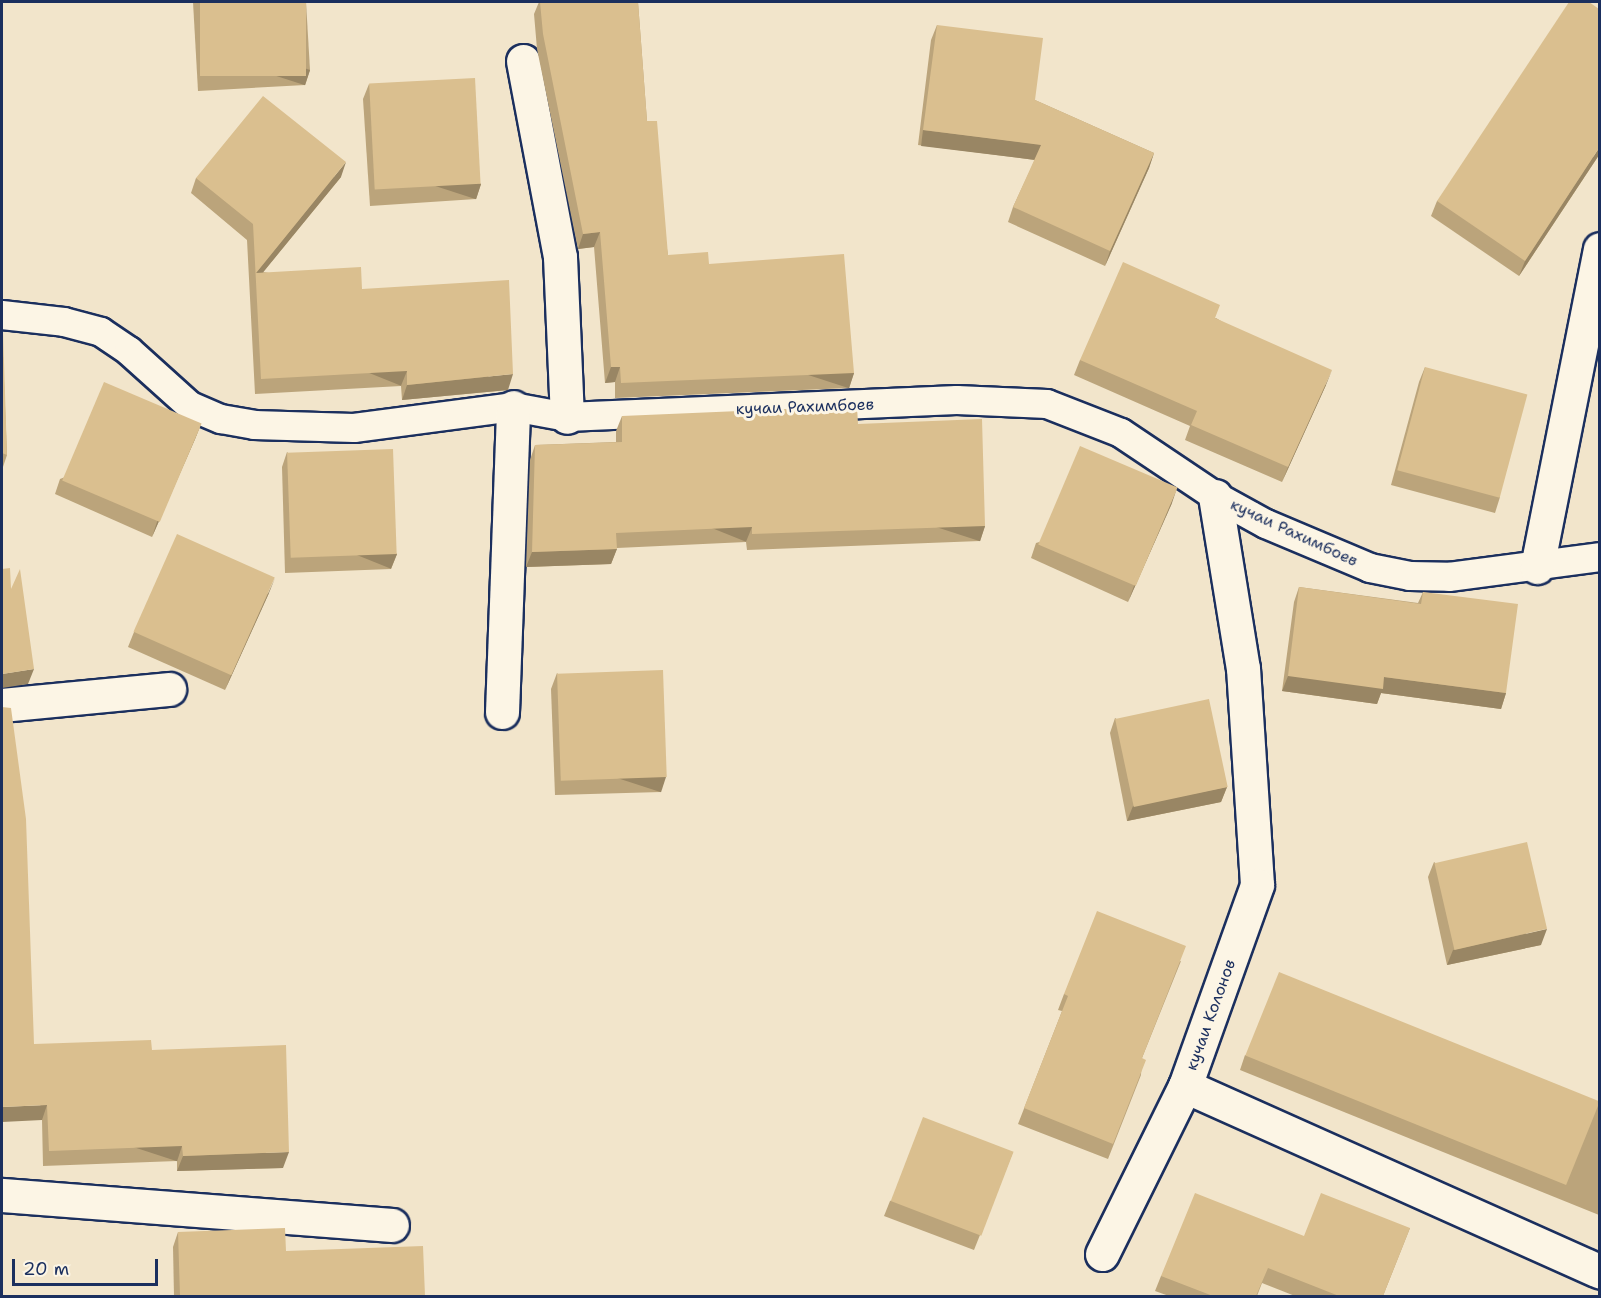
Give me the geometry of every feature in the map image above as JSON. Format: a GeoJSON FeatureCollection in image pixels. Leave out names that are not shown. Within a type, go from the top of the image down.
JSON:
{"type":"FeatureCollection","features":[{"type":"Feature","properties":{"kind":"street"},"geometry":{"type":"LineString","coordinates":[[523,61],[560,256],[567,417]]}},
{"type":"Feature","properties":{"kind":"street"},"geometry":{"type":"LineString","coordinates":[[1537,567],[1599,249]]}},
{"type":"Feature","properties":{"kind":"street"},"geometry":{"type":"LineString","coordinates":[[502,712],[513,407]]}},
{"type":"Feature","properties":{"kind":"street","name":"кучаи Колонов"},"geometry":{"type":"LineString","coordinates":[[1215,496],[1243,668],[1257,885],[1185,1086],[1599,1272]]}},
{"type":"Feature","properties":{"kind":"street"},"geometry":{"type":"LineString","coordinates":[[2,705],[169,689]]}},
{"type":"Feature","properties":{"kind":"street"},"geometry":{"type":"LineString","coordinates":[[1102,1254],[1185,1086]]}},
{"type":"Feature","properties":{"kind":"street"},"geometry":{"type":"LineString","coordinates":[[2,1195],[392,1226]]}},
{"type":"Feature","properties":{"kind":"lane","name":"кучаи Рахимбоев"},"geometry":{"type":"LineString","coordinates":[[2,315],[64,322],[101,332],[129,351],[190,406],[221,419],[254,425],[354,428],[513,407],[567,417],[957,400],[1047,404],[1121,433],[1215,496],[1266,524],[1370,568],[1410,576],[1449,578],[1599,557]]}},
{"type":"Feature","properties":{"kind":"building"},"geometry":{"type":"Polygon","coordinates":[[[200,2],[306,2],[306,76],[200,76],[200,2]]]}},
{"type":"Feature","properties":{"kind":"building"},"geometry":{"type":"Polygon","coordinates":[[[540,2],[638,2],[647,121],[657,121],[668,255],[708,252],[709,264],[844,254],[854,373],[621,383],[620,367],[611,367],[600,232],[583,234],[543,34],[540,2]]]}},
{"type":"Feature","properties":{"kind":"building"},"geometry":{"type":"Polygon","coordinates":[[[1569,2],[1589,2],[1599,9],[1599,148],[1525,261],[1437,201],[1569,2]]]}},
{"type":"Feature","properties":{"kind":"building"},"geometry":{"type":"Polygon","coordinates":[[[937,25],[1043,38],[1035,100],[1154,153],[1110,251],[1013,207],[1041,145],[923,130],[937,25]]]}},
{"type":"Feature","properties":{"kind":"building"},"geometry":{"type":"Polygon","coordinates":[[[475,78],[481,184],[375,189],[369,84],[475,78]]]}},
{"type":"Feature","properties":{"kind":"building"},"geometry":{"type":"Polygon","coordinates":[[[263,96],[346,162],[256,273],[361,267],[362,289],[509,280],[513,374],[407,385],[407,371],[261,379],[253,224],[196,178],[263,96]]]}},
{"type":"Feature","properties":{"kind":"building"},"geometry":{"type":"Polygon","coordinates":[[[1123,262],[1220,305],[1215,318],[1332,370],[1288,467],[1191,425],[1197,411],[1080,360],[1123,262]]]}},
{"type":"Feature","properties":{"kind":"building"},"geometry":{"type":"Polygon","coordinates":[[[3,332],[7,455],[2,453],[3,332]]]}},
{"type":"Feature","properties":{"kind":"building"},"geometry":{"type":"Polygon","coordinates":[[[1425,367],[1527,394],[1500,498],[1397,470],[1425,367]]]}},
{"type":"Feature","properties":{"kind":"building"},"geometry":{"type":"Polygon","coordinates":[[[104,382],[202,423],[160,522],[62,480],[104,382]]]}},
{"type":"Feature","properties":{"kind":"building"},"geometry":{"type":"Polygon","coordinates":[[[857,406],[858,424],[982,419],[985,526],[752,534],[752,527],[616,533],[617,549],[532,552],[535,445],[622,442],[622,416],[857,406]]]}},
{"type":"Feature","properties":{"kind":"building"},"geometry":{"type":"Polygon","coordinates":[[[1080,446],[1178,487],[1136,586],[1038,544],[1080,446]]]}},
{"type":"Feature","properties":{"kind":"building"},"geometry":{"type":"Polygon","coordinates":[[[393,449],[397,554],[291,558],[287,453],[393,449]]]}},
{"type":"Feature","properties":{"kind":"building"},"geometry":{"type":"Polygon","coordinates":[[[177,534],[275,578],[231,675],[133,632],[177,534]]]}},
{"type":"Feature","properties":{"kind":"building"},"geometry":{"type":"Polygon","coordinates":[[[10,568],[11,589],[20,569],[34,669],[2,674],[2,569],[10,568]]]}},
{"type":"Feature","properties":{"kind":"building"},"geometry":{"type":"Polygon","coordinates":[[[1299,587],[1421,604],[1423,592],[1518,604],[1506,693],[1384,677],[1383,689],[1288,676],[1299,587]]]}},
{"type":"Feature","properties":{"kind":"building"},"geometry":{"type":"Polygon","coordinates":[[[663,670],[667,777],[561,781],[557,674],[663,670]]]}},
{"type":"Feature","properties":{"kind":"building"},"geometry":{"type":"Polygon","coordinates":[[[1209,699],[1228,787],[1134,807],[1115,719],[1209,699]]]}},
{"type":"Feature","properties":{"kind":"building"},"geometry":{"type":"Polygon","coordinates":[[[2,707],[11,708],[26,819],[34,1044],[151,1040],[152,1050],[286,1045],[289,1152],[183,1156],[182,1146],[49,1151],[47,1105],[2,1107],[2,707]]]}},
{"type":"Feature","properties":{"kind":"building"},"geometry":{"type":"Polygon","coordinates":[[[1527,842],[1547,929],[1454,950],[1434,863],[1527,842]]]}},
{"type":"Feature","properties":{"kind":"building"},"geometry":{"type":"Polygon","coordinates":[[[1097,911],[1186,946],[1142,1058],[1146,1060],[1113,1144],[1024,1108],[1068,996],[1064,994],[1097,911]]]}},
{"type":"Feature","properties":{"kind":"building"},"geometry":{"type":"Polygon","coordinates":[[[1279,972],[1600,1102],[1566,1185],[1245,1055],[1279,972]]]}},
{"type":"Feature","properties":{"kind":"building"},"geometry":{"type":"Polygon","coordinates":[[[923,1117],[1014,1152],[981,1236],[891,1201],[923,1117]]]}},
{"type":"Feature","properties":{"kind":"building"},"geometry":{"type":"Polygon","coordinates":[[[1195,1193],[1304,1236],[1321,1193],[1410,1228],[1383,1296],[1339,1296],[1268,1268],[1256,1296],[1213,1296],[1161,1276],[1195,1193]]]}},
{"type":"Feature","properties":{"kind":"building"},"geometry":{"type":"Polygon","coordinates":[[[285,1228],[286,1251],[423,1246],[425,1296],[180,1296],[178,1232],[285,1228]]]}}]}
